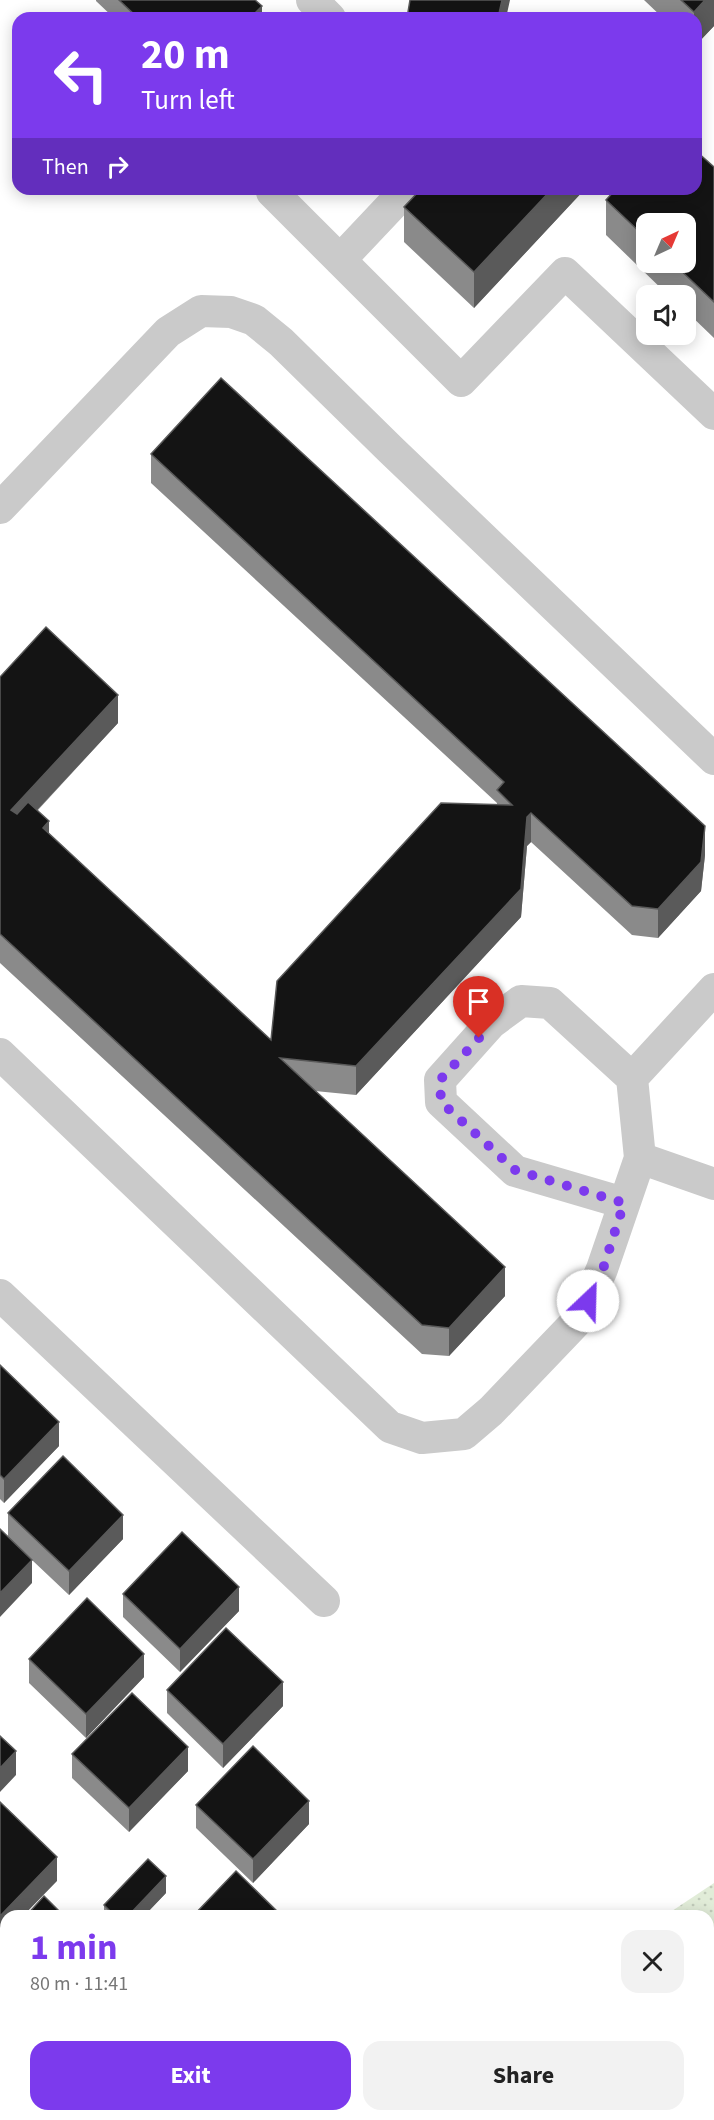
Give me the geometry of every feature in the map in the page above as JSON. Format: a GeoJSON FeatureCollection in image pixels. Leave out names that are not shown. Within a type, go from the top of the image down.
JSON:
{"type":"FeatureCollection","features":[{"type":"Feature","properties":{"kind":"lane"},"geometry":{"type":"LineString","coordinates":[[312,0],[324,12]]}},
{"type":"Feature","properties":{"kind":"lane"},"geometry":{"type":"LineString","coordinates":[[275,195],[461,381],[565,273],[714,414]]}},
{"type":"Feature","properties":{"kind":"lane"},"geometry":{"type":"LineString","coordinates":[[340,260],[401,195]]}},
{"type":"Feature","properties":{"kind":"lane"},"geometry":{"type":"LineString","coordinates":[[0,508],[168,332],[201,311],[238,314],[254,320],[281,342],[714,759]]}},
{"type":"Feature","properties":{"kind":"lane"},"geometry":{"type":"LineString","coordinates":[[632,1078],[714,989]]}},
{"type":"Feature","properties":{"kind":"lane"},"geometry":{"type":"LineString","coordinates":[[0,1054],[390,1427],[423,1438],[464,1434],[492,1411],[581,1317],[603,1269],[640,1158],[632,1078],[550,1003],[521,1001],[491,1023],[440,1080],[441,1102],[515,1170],[624,1203]]}},
{"type":"Feature","properties":{"kind":"lane"},"geometry":{"type":"LineString","coordinates":[[640,1158],[714,1184]]}},
{"type":"Feature","properties":{"kind":"lane"},"geometry":{"type":"LineString","coordinates":[[0,1295],[324,1601]]}},
{"type":"Feature","properties":{"kind":"green space"},"geometry":{"type":"Polygon","coordinates":[[[714,1883],[714,1910],[674,1910],[714,1883]]]}},
{"type":"Feature","properties":{"kind":"building"},"geometry":{"type":"Polygon","coordinates":[[[119,0],[255,0],[262,6],[256,12],[132,12],[119,0]]]}},
{"type":"Feature","properties":{"kind":"building"},"geometry":{"type":"Polygon","coordinates":[[[410,0],[502,0],[499,12],[408,12],[410,0]]]}},
{"type":"Feature","properties":{"kind":"building"},"geometry":{"type":"Polygon","coordinates":[[[681,0],[705,0],[694,12],[681,0]]]}},
{"type":"Feature","properties":{"kind":"building"},"geometry":{"type":"Polygon","coordinates":[[[702,156],[714,167],[714,302],[684,273],[696,273],[696,213],[636,213],[636,228],[606,200],[611,195],[702,195],[702,156]]]}},
{"type":"Feature","properties":{"kind":"building"},"geometry":{"type":"Polygon","coordinates":[[[415,195],[546,195],[474,272],[404,207],[415,195]]]}},
{"type":"Feature","properties":{"kind":"building"},"geometry":{"type":"Polygon","coordinates":[[[221,378],[705,826],[701,862],[658,909],[632,906],[531,813],[527,817],[521,889],[356,1066],[280,1058],[505,1267],[449,1328],[422,1325],[0,934],[0,677],[46,627],[118,695],[11,810],[17,814],[28,802],[49,821],[43,828],[271,1040],[277,981],[441,803],[512,805],[497,790],[504,782],[151,454],[221,378]]]}},
{"type":"Feature","properties":{"kind":"building"},"geometry":{"type":"Polygon","coordinates":[[[0,1365],[59,1422],[4,1479],[0,1475],[0,1365]]]}},
{"type":"Feature","properties":{"kind":"building"},"geometry":{"type":"Polygon","coordinates":[[[63,1456],[123,1515],[69,1571],[8,1513],[63,1456]]]}},
{"type":"Feature","properties":{"kind":"building"},"geometry":{"type":"Polygon","coordinates":[[[0,1529],[32,1560],[0,1593],[0,1529]]]}},
{"type":"Feature","properties":{"kind":"building"},"geometry":{"type":"Polygon","coordinates":[[[182,1532],[239,1587],[180,1649],[123,1594],[182,1532]]]}},
{"type":"Feature","properties":{"kind":"building"},"geometry":{"type":"Polygon","coordinates":[[[87,1598],[144,1654],[86,1714],[29,1659],[87,1598]]]}},
{"type":"Feature","properties":{"kind":"building"},"geometry":{"type":"Polygon","coordinates":[[[226,1628],[283,1682],[223,1744],[167,1690],[226,1628]]]}},
{"type":"Feature","properties":{"kind":"building"},"geometry":{"type":"Polygon","coordinates":[[[132,1693],[188,1747],[129,1808],[72,1754],[132,1693]]]}},
{"type":"Feature","properties":{"kind":"building"},"geometry":{"type":"Polygon","coordinates":[[[0,1736],[16,1751],[0,1768],[0,1736]]]}},
{"type":"Feature","properties":{"kind":"building"},"geometry":{"type":"Polygon","coordinates":[[[253,1746],[309,1801],[253,1859],[196,1805],[253,1746]]]}},
{"type":"Feature","properties":{"kind":"building"},"geometry":{"type":"Polygon","coordinates":[[[0,1802],[57,1857],[6,1910],[0,1910],[0,1802]]]}},
{"type":"Feature","properties":{"kind":"building"},"geometry":{"type":"Polygon","coordinates":[[[148,1859],[166,1876],[134,1910],[109,1910],[104,1905],[148,1859]]]}},
{"type":"Feature","properties":{"kind":"building"},"geometry":{"type":"Polygon","coordinates":[[[236,1871],[276,1910],[199,1910],[236,1871]]]}},
{"type":"Feature","properties":{"kind":"building"},"geometry":{"type":"Polygon","coordinates":[[[44,1896],[58,1910],[31,1910],[44,1896]]]}},
{"type":"Feature","properties":{"kind":"route"},"geometry":{"type":"LineString","coordinates":[[479,1038],[440,1080],[441,1102],[515,1170],[624,1203],[603,1269],[588,1301]]}}]}
